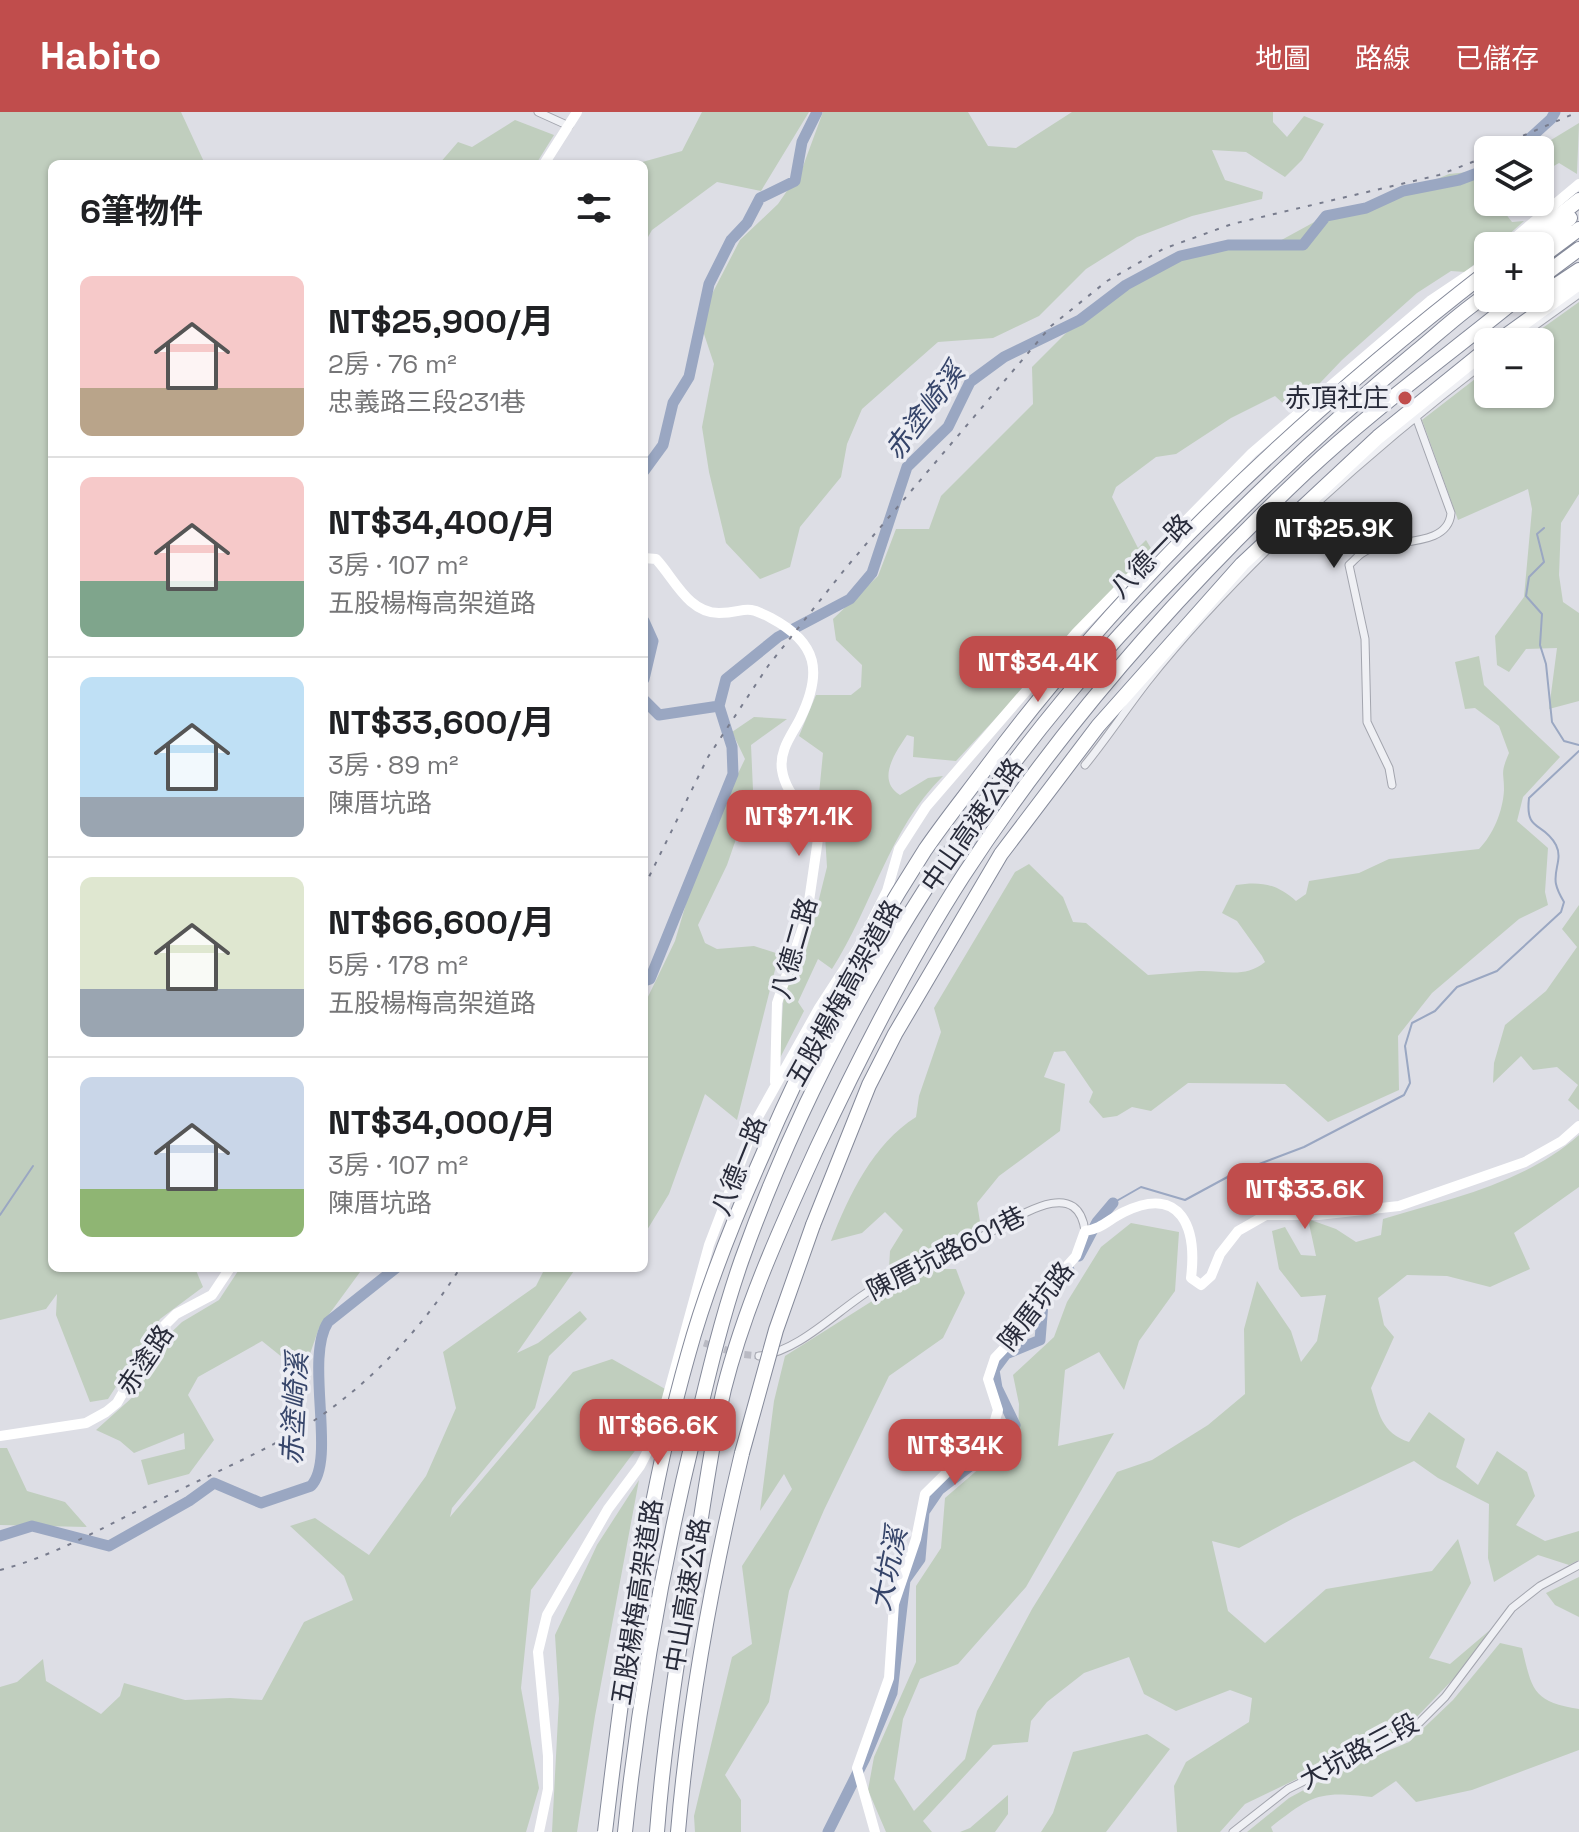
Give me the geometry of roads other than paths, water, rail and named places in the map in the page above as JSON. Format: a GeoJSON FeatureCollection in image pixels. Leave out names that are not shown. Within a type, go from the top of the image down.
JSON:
{"type":"FeatureCollection","features":[{"type":"Feature","properties":{"kind":"highway"},"geometry":{"type":"LineString","coordinates":[[1538,232],[1579,200]]}},
{"type":"Feature","properties":{"kind":"highway"},"geometry":{"type":"LineString","coordinates":[[1554,232],[1579,209]]}},
{"type":"Feature","properties":{"kind":"highway"},"geometry":{"type":"LineString","coordinates":[[1554,248],[1579,229]]}},
{"type":"Feature","properties":{"kind":"highway"},"geometry":{"type":"LineString","coordinates":[[1554,268],[1579,249]]}},
{"type":"Feature","properties":{"kind":"highway"},"geometry":{"type":"LineString","coordinates":[[1554,286],[1579,270]]}},
{"type":"Feature","properties":{"kind":"highway","name":"五股楊梅高架道路"},"geometry":{"type":"LineString","coordinates":[[605,1832],[617,1726],[650,1512],[688,1354],[730,1229],[797,1073],[858,960],[927,847],[1035,702],[1149,574],[1274,450],[1474,277]]}},
{"type":"Feature","properties":{"kind":"highway"},"geometry":{"type":"LineString","coordinates":[[1516,328],[1579,283]]}},
{"type":"Feature","properties":{"kind":"highway","name":"中山高速公路"},"geometry":{"type":"LineString","coordinates":[[625,1832],[645,1665],[661,1573],[716,1347],[743,1258],[782,1164],[812,1095],[866,991],[906,920],[956,844],[1057,708],[1108,649],[1259,493],[1400,365],[1474,303]]}},
{"type":"Feature","properties":{"kind":"highway","name":"中山高速公路"},"geometry":{"type":"LineString","coordinates":[[657,1832],[671,1691],[725,1388],[762,1274],[791,1205],[849,1080],[909,965],[1016,799],[1135,650],[1257,520],[1310,469],[1378,408],[1500,312]]}},
{"type":"Feature","properties":{"kind":"highway"},"geometry":{"type":"LineString","coordinates":[[678,1832],[684,1756],[716,1560],[742,1453],[776,1330],[813,1225],[869,1085],[1001,854],[1098,726],[1242,564],[1401,417],[1474,359]]}},
{"type":"Feature","properties":{"kind":"street"},"geometry":{"type":"LineString","coordinates":[[538,112],[569,126]]}},
{"type":"Feature","properties":{"kind":"street"},"geometry":{"type":"LineString","coordinates":[[547,160],[577,112]]}},
{"type":"Feature","properties":{"kind":"street"},"geometry":{"type":"LineString","coordinates":[[1522,232],[1579,184]]}},
{"type":"Feature","properties":{"kind":"street","name":"八德一路"},"geometry":{"type":"LineString","coordinates":[[539,1832],[548,1789],[548,1756],[538,1652],[540,1632],[590,1539],[640,1466],[658,1431],[726,1194],[742,1153],[775,1084],[858,948],[887,891],[899,849],[946,782],[1076,633],[1195,509],[1288,420],[1430,301],[1474,275]]}},
{"type":"Feature","properties":{"kind":"street"},"geometry":{"type":"LineString","coordinates":[[1532,328],[1579,294]]}},
{"type":"Feature","properties":{"kind":"street"},"geometry":{"type":"LineString","coordinates":[[1085,765],[1147,683],[1275,545],[1416,417],[1474,371]]}},
{"type":"Feature","properties":{"kind":"street"},"geometry":{"type":"LineString","coordinates":[[1392,785],[1389,768],[1367,722],[1365,639],[1349,565],[1365,550],[1440,534],[1451,520],[1416,417]]}},
{"type":"Feature","properties":{"kind":"street","name":"八德二路"},"geometry":{"type":"LineString","coordinates":[[648,558],[656,559],[692,603],[718,613],[747,607],[785,625],[810,650],[814,661],[812,683],[802,715],[784,747],[781,767],[791,794],[810,818],[818,839],[807,915],[777,1003],[775,1084]]}},
{"type":"Feature","properties":{"kind":"street"},"geometry":{"type":"LineString","coordinates":[[1089,1230],[1134,1208],[1148,1204],[1172,1206],[1187,1221],[1192,1236],[1191,1278],[1201,1285],[1211,1276],[1220,1254],[1238,1231],[1266,1215],[1328,1215],[1399,1206],[1525,1162],[1562,1141],[1579,1126]]}},
{"type":"Feature","properties":{"kind":"street","name":"陳厝坑路601巷"},"geometry":{"type":"LineString","coordinates":[[759,1356],[780,1351],[892,1277],[982,1237],[1030,1208],[1052,1204],[1070,1207],[1089,1230]]}},
{"type":"Feature","properties":{"kind":"street","name":"陳厝坑路"},"geometry":{"type":"LineString","coordinates":[[875,1832],[857,1776],[889,1678],[894,1604],[916,1539],[925,1494],[985,1435],[998,1418],[996,1400],[988,1379],[995,1358],[1033,1318],[1042,1294],[1076,1256],[1089,1230]]}},
{"type":"Feature","properties":{"kind":"street","name":"赤塗路"},"geometry":{"type":"LineString","coordinates":[[0,1436],[76,1426],[106,1412],[117,1403],[158,1332],[176,1314],[212,1295],[227,1272]]}},
{"type":"Feature","properties":{"kind":"street"},"geometry":{"type":"LineString","coordinates":[[684,1339],[704,1343]]}},
{"type":"Feature","properties":{"kind":"street","name":"大坑路三段"},"geometry":{"type":"LineString","coordinates":[[1233,1832],[1288,1789],[1417,1725],[1445,1697],[1512,1608],[1540,1586],[1579,1565]]}},
{"type":"Feature","properties":{"kind":"waterway"},"geometry":{"type":"LineString","coordinates":[[648,466],[663,445],[673,403],[689,377],[709,284],[731,240],[747,223],[760,198],[795,181],[802,142],[817,112]]}},
{"type":"Feature","properties":{"kind":"waterway","name":"赤塗崎溪"},"geometry":{"type":"LineString","coordinates":[[1532,136],[1555,112]]}},
{"type":"Feature","properties":{"kind":"waterway","name":"赤塗崎溪"},"geometry":{"type":"LineString","coordinates":[[648,980],[733,774],[732,747],[719,706],[726,679],[778,637],[850,599],[872,573],[907,467],[948,427],[970,382],[1004,357],[1080,320],[1126,285],[1180,256],[1228,245],[1303,245],[1326,216],[1366,208],[1403,191],[1474,174]]}},
{"type":"Feature","properties":{"kind":"waterway"},"geometry":{"type":"LineString","coordinates":[[1544,528],[1537,534],[1544,562],[1529,577],[1526,596],[1542,614],[1540,645],[1546,664],[1552,722],[1564,741],[1579,745]]}},
{"type":"Feature","properties":{"kind":"waterway"},"geometry":{"type":"LineString","coordinates":[[648,630],[653,641],[648,662]]}},
{"type":"Feature","properties":{"kind":"waterway"},"geometry":{"type":"LineString","coordinates":[[648,704],[659,715],[719,706]]}},
{"type":"Feature","properties":{"kind":"waterway"},"geometry":{"type":"LineString","coordinates":[[1113,1203],[1141,1187],[1185,1200],[1233,1174],[1304,1147],[1404,1095],[1410,1083],[1405,1046],[1412,1023],[1435,1011],[1457,987],[1497,971],[1561,912],[1564,902],[1555,879],[1558,850],[1551,838],[1532,822],[1529,798],[1579,751]]}},
{"type":"Feature","properties":{"kind":"waterway"},"geometry":{"type":"LineString","coordinates":[[0,1215],[33,1166]]}},
{"type":"Feature","properties":{"kind":"waterway","name":"大坑溪"},"geometry":{"type":"LineString","coordinates":[[1079,1256],[1097,1222],[1113,1203]]}},
{"type":"Feature","properties":{"kind":"waterway","name":"大坑溪"},"geometry":{"type":"LineString","coordinates":[[828,1832],[865,1758],[892,1693],[905,1580],[920,1559],[924,1512],[939,1490],[969,1467],[989,1444],[1015,1425],[997,1388],[994,1370],[1006,1354],[1040,1340],[1043,1303],[1069,1270]]}},
{"type":"Feature","properties":{"kind":"waterway","name":"赤塗崎溪"},"geometry":{"type":"LineString","coordinates":[[0,1536],[32,1526],[109,1546],[189,1501],[214,1483],[261,1503],[311,1486],[318,1473],[321,1454],[321,1339],[328,1322],[391,1272]]}},
{"type":"Feature","properties":{"kind":"tunnel"},"geometry":{"type":"LineString","coordinates":[[704,1343],[739,1354],[759,1356]]}},
{"type":"Feature","properties":{"kind":"railway"},"geometry":{"type":"LineString","coordinates":[[1522,136],[1578,112]]}},
{"type":"Feature","properties":{"kind":"railway"},"geometry":{"type":"LineString","coordinates":[[648,879],[708,757],[768,666],[845,569],[1051,326],[1107,281],[1163,249],[1232,224],[1439,175],[1474,161]]}},
{"type":"Feature","properties":{"kind":"railway"},"geometry":{"type":"LineString","coordinates":[[0,1570],[74,1542],[270,1446],[313,1421],[338,1404],[384,1363],[425,1317],[457,1272]]}},
{"type":"Feature","properties":{"kind":"place","name":"赤頂社庄"},"geometry":{"type":"Point","coordinates":[1405,398]}}]}
